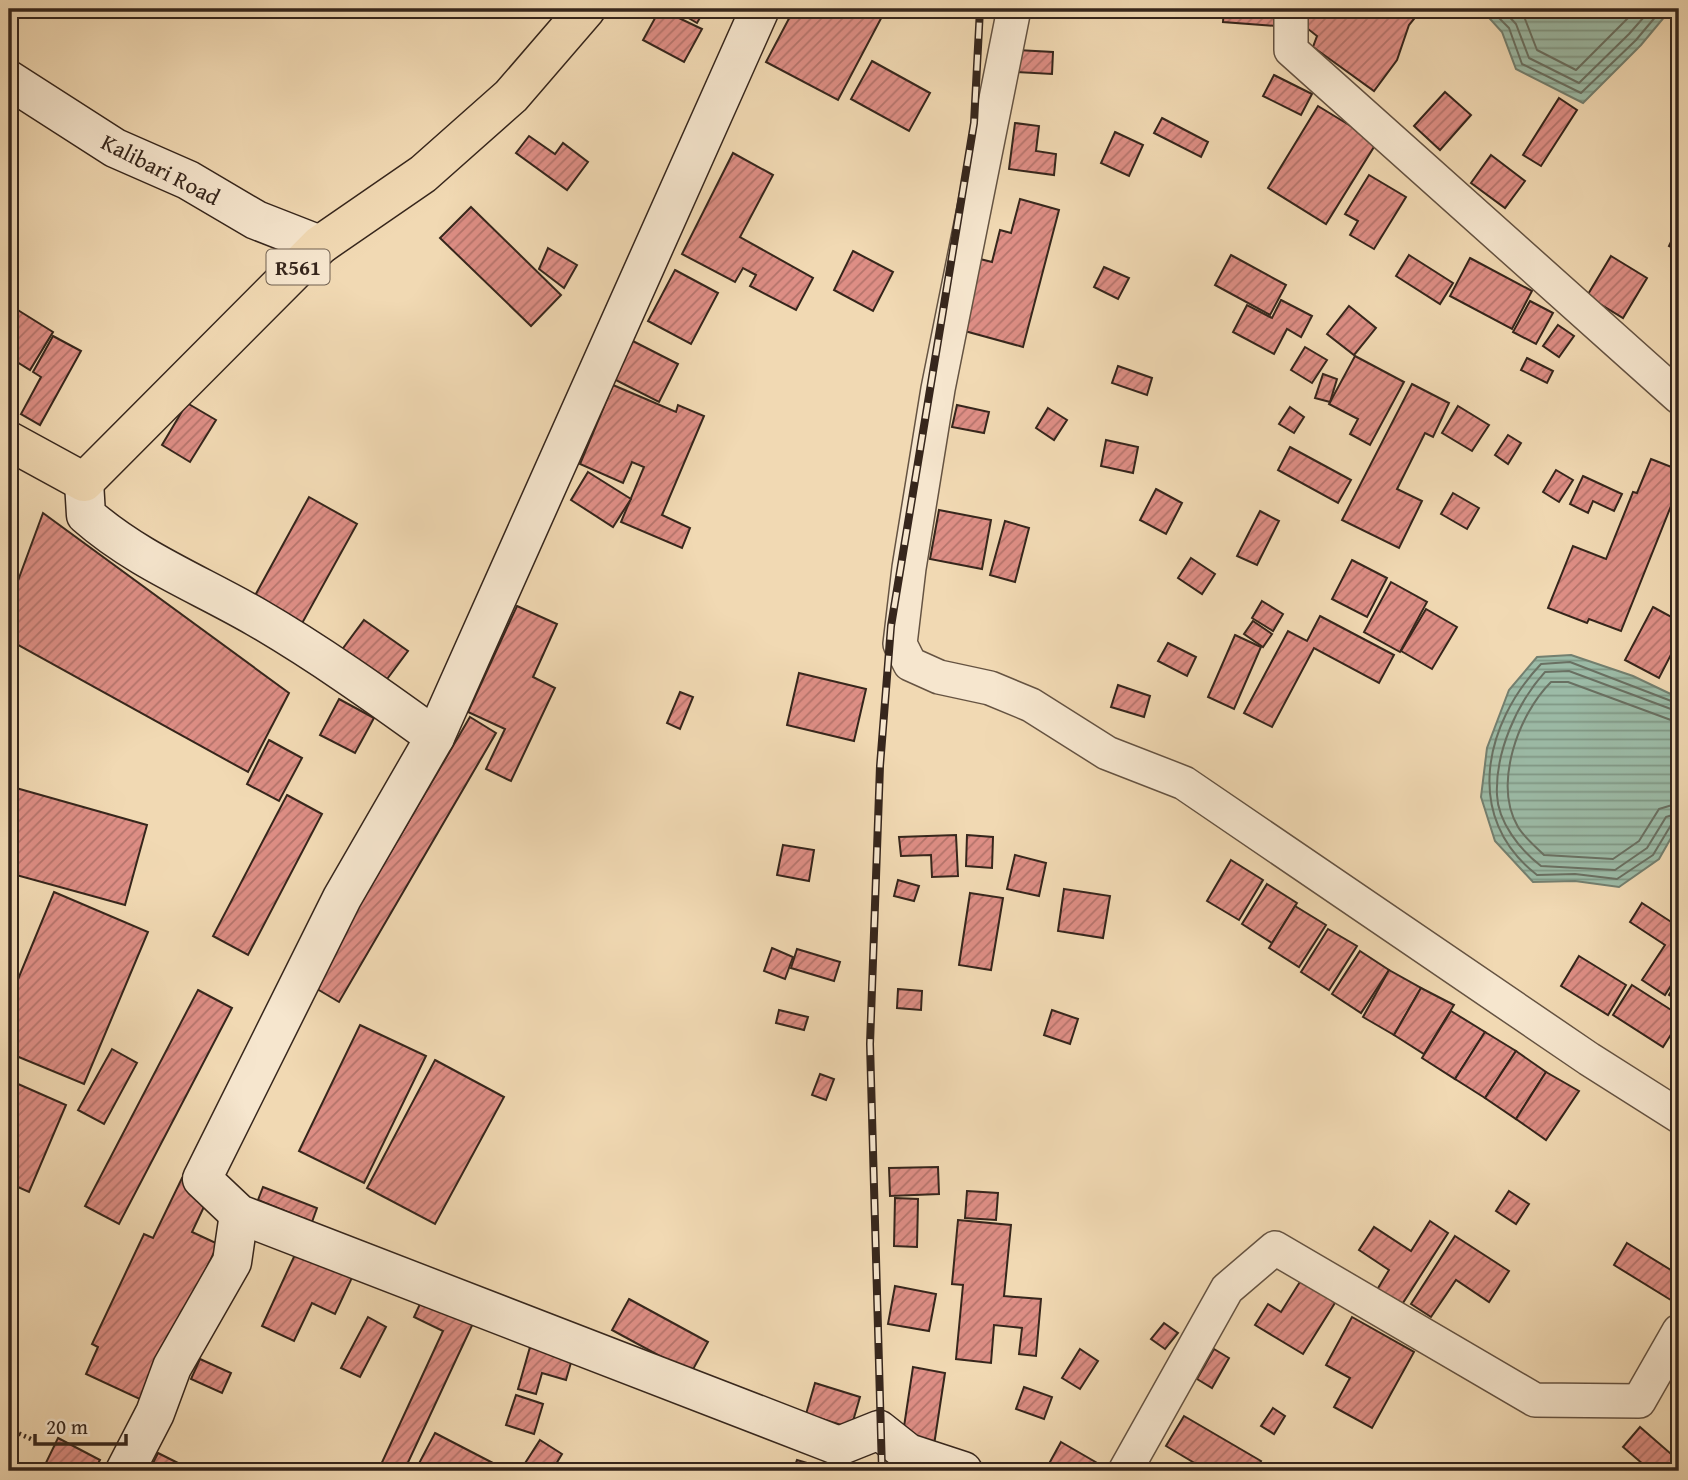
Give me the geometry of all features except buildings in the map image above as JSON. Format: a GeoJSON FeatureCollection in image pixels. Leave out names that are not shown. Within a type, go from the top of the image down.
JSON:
{"type":"FeatureCollection","features":[{"type":"Feature","properties":{"kind":"main road","name":"R561"},"geometry":{"type":"LineString","coordinates":[[84,482],[320,245],[424,174],[511,96],[586,9]]}},
{"type":"Feature","properties":{"kind":"main road"},"geometry":{"type":"LineString","coordinates":[[9,442],[84,482]]}},
{"type":"Feature","properties":{"kind":"street"},"geometry":{"type":"LineString","coordinates":[[760,9],[435,737],[342,898],[202,1179],[239,1214],[839,1446],[879,1430],[908,1453],[963,1471]]}},
{"type":"Feature","properties":{"kind":"street"},"geometry":{"type":"LineString","coordinates":[[1014,9],[937,390],[911,554],[900,644],[911,664],[939,677],[990,688],[1031,705],[1107,753],[1184,783],[1589,1059],[1679,1115]]}},
{"type":"Feature","properties":{"kind":"street"},"geometry":{"type":"LineString","coordinates":[[1292,9],[1292,50],[1679,397]]}},
{"type":"Feature","properties":{"kind":"street","name":"Kalibari Road"},"geometry":{"type":"LineString","coordinates":[[9,80],[115,148],[188,180],[257,220],[320,245]]}},
{"type":"Feature","properties":{"kind":"street"},"geometry":{"type":"LineString","coordinates":[[84,482],[86,515],[107,534],[159,566],[256,617],[435,737]]}},
{"type":"Feature","properties":{"kind":"street"},"geometry":{"type":"LineString","coordinates":[[125,1471],[155,1413],[172,1367],[232,1262],[239,1214]]}},
{"type":"Feature","properties":{"kind":"street"},"geometry":{"type":"LineString","coordinates":[[1125,1471],[1227,1289],[1275,1248],[1535,1400],[1639,1401],[1679,1331]]}},
{"type":"Feature","properties":{"kind":"path"},"geometry":{"type":"LineString","coordinates":[[9,1429],[31,1439]]}},
{"type":"Feature","properties":{"kind":"water"},"geometry":{"type":"Polygon","coordinates":[[[1481,9],[1671,9],[1641,45],[1583,103],[1516,69],[1502,32],[1481,9]]]}},
{"type":"Feature","properties":{"kind":"water"},"geometry":{"type":"Polygon","coordinates":[[[1571,655],[1633,676],[1679,698],[1679,824],[1659,859],[1619,887],[1575,881],[1533,882],[1495,841],[1481,797],[1487,748],[1509,690],[1537,657],[1571,655]]]}},
{"type":"Feature","properties":{"kind":"railway"},"geometry":{"type":"LineString","coordinates":[[882,1471],[870,1044],[880,766],[891,626],[974,123],[980,9]]}}]}
